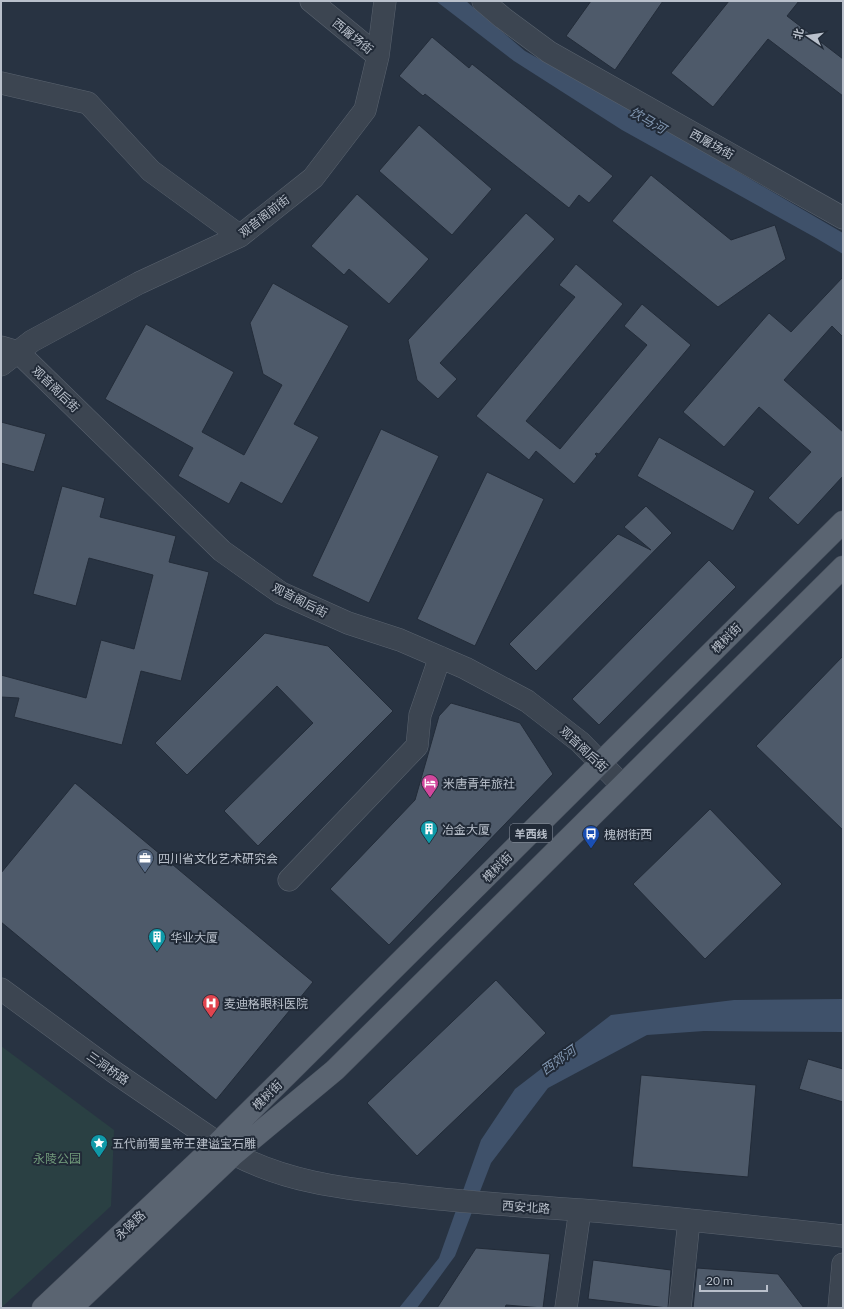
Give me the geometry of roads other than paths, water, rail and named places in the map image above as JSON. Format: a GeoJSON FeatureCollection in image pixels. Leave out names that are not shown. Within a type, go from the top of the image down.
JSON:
{"type":"FeatureCollection","features":[{"type":"Feature","properties":{"kind":"main road","name":"槐树街"},"geometry":{"type":"LineString","coordinates":[[226,1148],[600,763],[843,522]]}},
{"type":"Feature","properties":{"kind":"main road","name":"槐树街"},"geometry":{"type":"LineString","coordinates":[[226,1148],[335,1070],[843,567]]}},
{"type":"Feature","properties":{"kind":"main road","name":"永陵路"},"geometry":{"type":"LineString","coordinates":[[42,1308],[226,1148]]}},
{"type":"Feature","properties":{"kind":"main road","name":"永陵路"},"geometry":{"type":"LineString","coordinates":[[71,1308],[226,1148]]}},
{"type":"Feature","properties":{"kind":"street","name":"西屠场街"},"geometry":{"type":"LineString","coordinates":[[311,1],[378,56]]}},
{"type":"Feature","properties":{"kind":"street","name":"观音阁前街"},"geometry":{"type":"LineString","coordinates":[[1,365],[10,350],[32,341],[139,283],[240,236],[313,178],[365,110],[378,56],[384,1]]}},
{"type":"Feature","properties":{"kind":"street","name":"西屠场街"},"geometry":{"type":"LineString","coordinates":[[483,1],[503,18],[549,52],[843,218]]}},
{"type":"Feature","properties":{"kind":"street"},"geometry":{"type":"LineString","coordinates":[[1,83],[88,103],[150,171],[240,236]]}},
{"type":"Feature","properties":{"kind":"street","name":"观音阁后街"},"geometry":{"type":"LineString","coordinates":[[10,350],[222,551],[281,593],[348,623],[400,640],[440,657],[465,668],[527,701],[580,742],[622,785]]}},
{"type":"Feature","properties":{"kind":"street"},"geometry":{"type":"LineString","coordinates":[[289,880],[417,746],[420,715],[440,657]]}},
{"type":"Feature","properties":{"kind":"street","name":"三洞桥路"},"geometry":{"type":"LineString","coordinates":[[1,989],[114,1072],[226,1148]]}},
{"type":"Feature","properties":{"kind":"street","name":"西安北路"},"geometry":{"type":"LineString","coordinates":[[226,1148],[251,1162],[295,1178],[338,1188],[484,1204],[580,1210],[843,1236]]}},
{"type":"Feature","properties":{"kind":"street"},"geometry":{"type":"LineString","coordinates":[[566,1308],[580,1210]]}},
{"type":"Feature","properties":{"kind":"street"},"geometry":{"type":"LineString","coordinates":[[680,1308],[689,1220]]}},
{"type":"Feature","properties":{"kind":"street"},"geometry":{"type":"LineString","coordinates":[[839,1308],[843,1264]]}},
{"type":"Feature","properties":{"kind":"water","name":"饮马河"},"geometry":{"type":"Polygon","coordinates":[[[436,1],[466,1],[525,51],[670,132],[843,233],[843,254],[622,130],[514,61],[436,1]]]}},
{"type":"Feature","properties":{"kind":"water","name":"西郊河"},"geometry":{"type":"Polygon","coordinates":[[[843,999],[843,1032],[704,1031],[647,1035],[548,1088],[491,1163],[455,1256],[417,1308],[399,1308],[439,1258],[481,1140],[515,1089],[611,1015],[734,1000],[843,999]]]}},
{"type":"Feature","properties":{"kind":"place","name":"米唐青年旅社"},"geometry":{"type":"Point","coordinates":[430,798]}},
{"type":"Feature","properties":{"kind":"place","name":"冶金大厦"},"geometry":{"type":"Point","coordinates":[429,844]}},
{"type":"Feature","properties":{"kind":"place","name":"槐树街西"},"geometry":{"type":"Point","coordinates":[591,849]}},
{"type":"Feature","properties":{"kind":"place","name":"四川省文化艺术研究会"},"geometry":{"type":"Point","coordinates":[145,873]}},
{"type":"Feature","properties":{"kind":"place","name":"华业大厦"},"geometry":{"type":"Point","coordinates":[157,952]}},
{"type":"Feature","properties":{"kind":"place","name":"麦迪格眼科医院"},"geometry":{"type":"Point","coordinates":[211,1018]}},
{"type":"Feature","properties":{"kind":"place","name":"五代前蜀皇帝王建谥宝石雕"},"geometry":{"type":"Point","coordinates":[99,1158]}},
{"type":"Feature","properties":{"kind":"park label","name":"永陵公园"},"geometry":{"type":"Point","coordinates":[57,1158]}}]}
